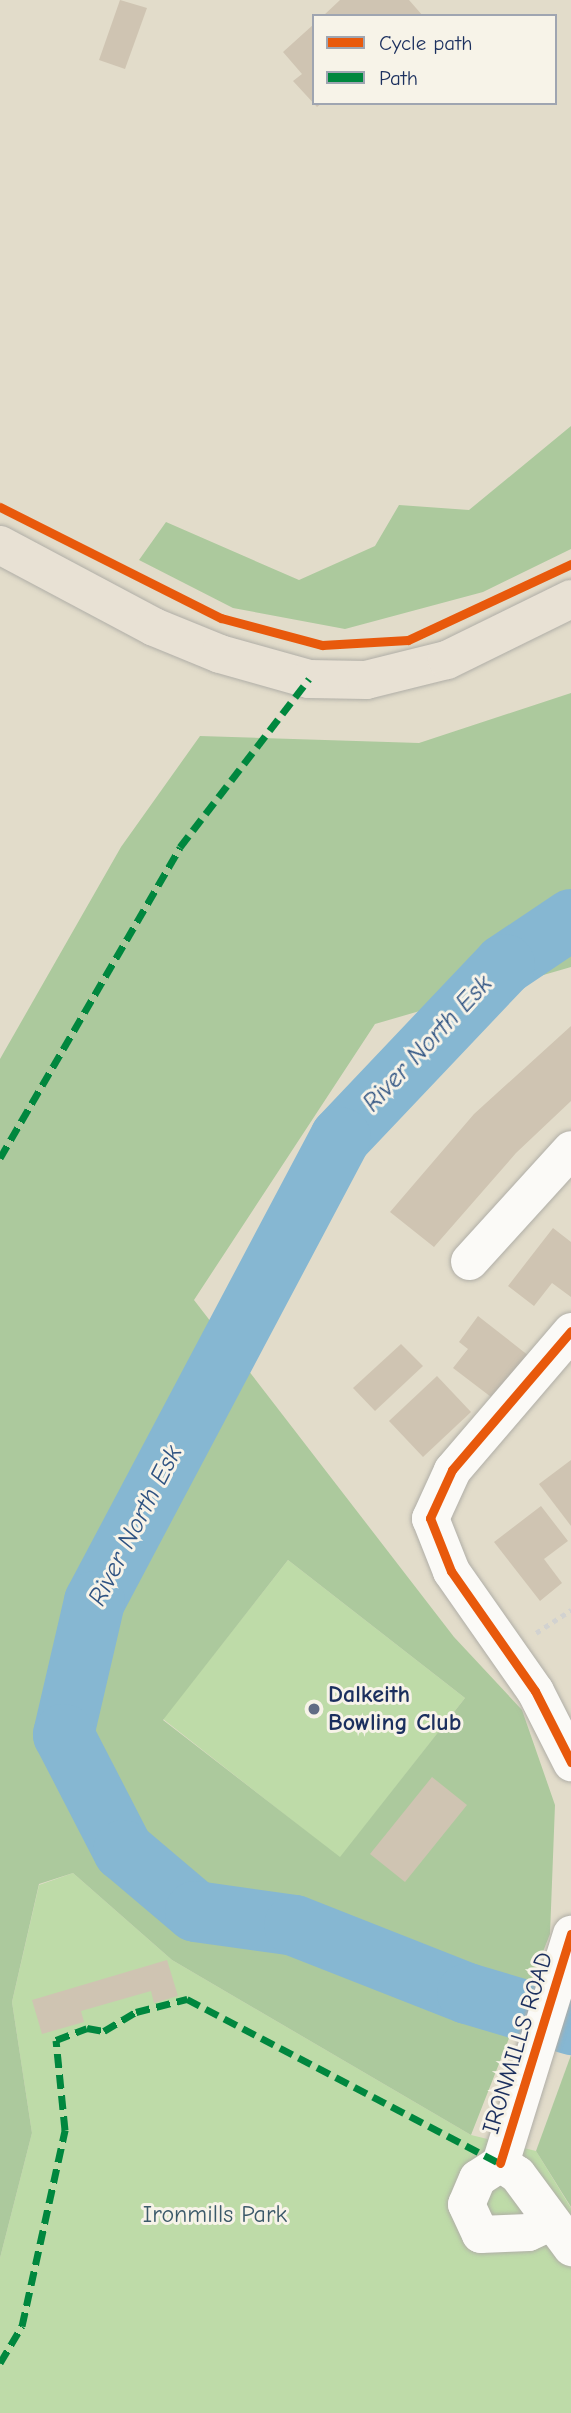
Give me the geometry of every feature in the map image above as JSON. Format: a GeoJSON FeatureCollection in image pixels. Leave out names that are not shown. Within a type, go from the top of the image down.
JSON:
{"type":"FeatureCollection","features":[{"type":"Feature","properties":{"kind":"main road"},"geometry":{"type":"LineString","coordinates":[[0,545],[154,627],[220,654],[309,679],[366,680],[447,660],[571,599]]}},
{"type":"Feature","properties":{"kind":"street"},"geometry":{"type":"LineString","coordinates":[[469,1261],[571,1149]]}},
{"type":"Feature","properties":{"kind":"street"},"geometry":{"type":"LineString","coordinates":[[571,1331],[452,1470],[430,1518],[451,1571],[535,1692],[571,1762]]}},
{"type":"Feature","properties":{"kind":"street","name":"IRONMILLS ROAD"},"geometry":{"type":"LineString","coordinates":[[506,2149],[560,1980],[571,1934]]}},
{"type":"Feature","properties":{"kind":"street"},"geometry":{"type":"LineString","coordinates":[[506,2149],[517,2174],[559,2235],[528,2232],[480,2234],[466,2204],[477,2178],[506,2149]]}},
{"type":"Feature","properties":{"kind":"green space"},"geometry":{"type":"Polygon","coordinates":[[[571,426],[571,549],[483,592],[345,629],[233,608],[139,560],[166,522],[299,580],[375,546],[399,505],[469,510],[571,426]]]}},
{"type":"Feature","properties":{"kind":"green space"},"geometry":{"type":"Polygon","coordinates":[[[571,693],[571,967],[375,1024],[194,1300],[454,1637],[522,1710],[555,1805],[550,1934],[471,2135],[172,1960],[73,1873],[39,1884],[12,2002],[32,2133],[0,2258],[0,1059],[121,847],[200,736],[419,743],[571,693]],[[288,1560],[163,1720],[340,1857],[465,1698],[288,1560]]]}},
{"type":"Feature","properties":{"kind":"green space","name":"Dalkeith Bowling Club"},"geometry":{"type":"Polygon","coordinates":[[[288,1560],[465,1698],[340,1858],[163,1719],[288,1560]]]}},
{"type":"Feature","properties":{"kind":"green space","name":"Ironmills Park"},"geometry":{"type":"Polygon","coordinates":[[[73,1873],[172,1960],[471,2135],[536,2151],[571,2208],[571,2413],[0,2413],[0,2258],[32,2133],[12,2002],[39,1885],[73,1873]]]}},
{"type":"Feature","properties":{"kind":"green space"},"geometry":{"type":"Polygon","coordinates":[[[571,2055],[571,2207],[536,2151],[571,2055]]]}},
{"type":"Feature","properties":{"kind":"building"},"geometry":{"type":"Polygon","coordinates":[[[120,0],[147,8],[125,69],[99,60],[120,0]]]}},
{"type":"Feature","properties":{"kind":"building"},"geometry":{"type":"Polygon","coordinates":[[[340,0],[409,0],[421,14],[325,14],[340,0]]]}},
{"type":"Feature","properties":{"kind":"building"},"geometry":{"type":"Polygon","coordinates":[[[312,26],[312,102],[293,81],[302,74],[283,52],[312,26]]]}},
{"type":"Feature","properties":{"kind":"building"},"geometry":{"type":"Polygon","coordinates":[[[571,1026],[571,1101],[516,1153],[434,1247],[390,1212],[474,1114],[571,1026]]]}},
{"type":"Feature","properties":{"kind":"building"},"geometry":{"type":"Polygon","coordinates":[[[553,1228],[571,1242],[571,1297],[552,1283],[534,1306],[508,1286],[553,1228]]]}},
{"type":"Feature","properties":{"kind":"building"},"geometry":{"type":"Polygon","coordinates":[[[478,1316],[529,1356],[495,1400],[453,1368],[468,1349],[459,1342],[478,1316]]]}},
{"type":"Feature","properties":{"kind":"building"},"geometry":{"type":"Polygon","coordinates":[[[401,1344],[423,1366],[375,1411],[353,1388],[401,1344]]]}},
{"type":"Feature","properties":{"kind":"building"},"geometry":{"type":"Polygon","coordinates":[[[437,1376],[471,1412],[423,1457],[389,1421],[437,1376]]]}},
{"type":"Feature","properties":{"kind":"building"},"geometry":{"type":"Polygon","coordinates":[[[571,1460],[571,1526],[539,1484],[571,1460]]]}},
{"type":"Feature","properties":{"kind":"building"},"geometry":{"type":"Polygon","coordinates":[[[541,1506],[568,1541],[544,1559],[562,1583],[540,1601],[494,1542],[541,1506]]]}},
{"type":"Feature","properties":{"kind":"building"},"geometry":{"type":"Polygon","coordinates":[[[432,1777],[467,1805],[405,1882],[370,1854],[432,1777]]]}},
{"type":"Feature","properties":{"kind":"building"},"geometry":{"type":"Polygon","coordinates":[[[167,1960],[178,1996],[154,2003],[151,1991],[81,2011],[84,2022],[42,2034],[32,2000],[167,1960]]]}},
{"type":"Feature","properties":{"kind":"waterway","name":"River North Esk"},"geometry":{"type":"LineString","coordinates":[[571,919],[504,964],[340,1137],[94,1601],[63,1734],[123,1850],[195,1911],[294,1925],[467,1993],[571,2024]]}},
{"type":"Feature","properties":{"kind":"marked path"},"geometry":{"type":"LineString","coordinates":[[0,1158],[180,847],[309,679]]}},
{"type":"Feature","properties":{"kind":"marked path"},"geometry":{"type":"LineString","coordinates":[[0,2363],[22,2326],[65,2130],[56,2040],[87,2028],[104,2031],[136,2012],[187,1999],[500,2163]]}},
{"type":"Feature","properties":{"kind":"cycle path"},"geometry":{"type":"LineString","coordinates":[[0,507],[221,618],[322,645],[408,640],[571,564]]}},
{"type":"Feature","properties":{"kind":"cycle path"},"geometry":{"type":"LineString","coordinates":[[571,1331],[452,1470],[430,1518],[451,1571],[535,1691],[571,1762]]}},
{"type":"Feature","properties":{"kind":"cycle path"},"geometry":{"type":"LineString","coordinates":[[500,2163],[571,1934]]}},
{"type":"Feature","properties":{"kind":"place","name":"Dalkeith Bowling Club"},"geometry":{"type":"Point","coordinates":[314,1709]}}]}
